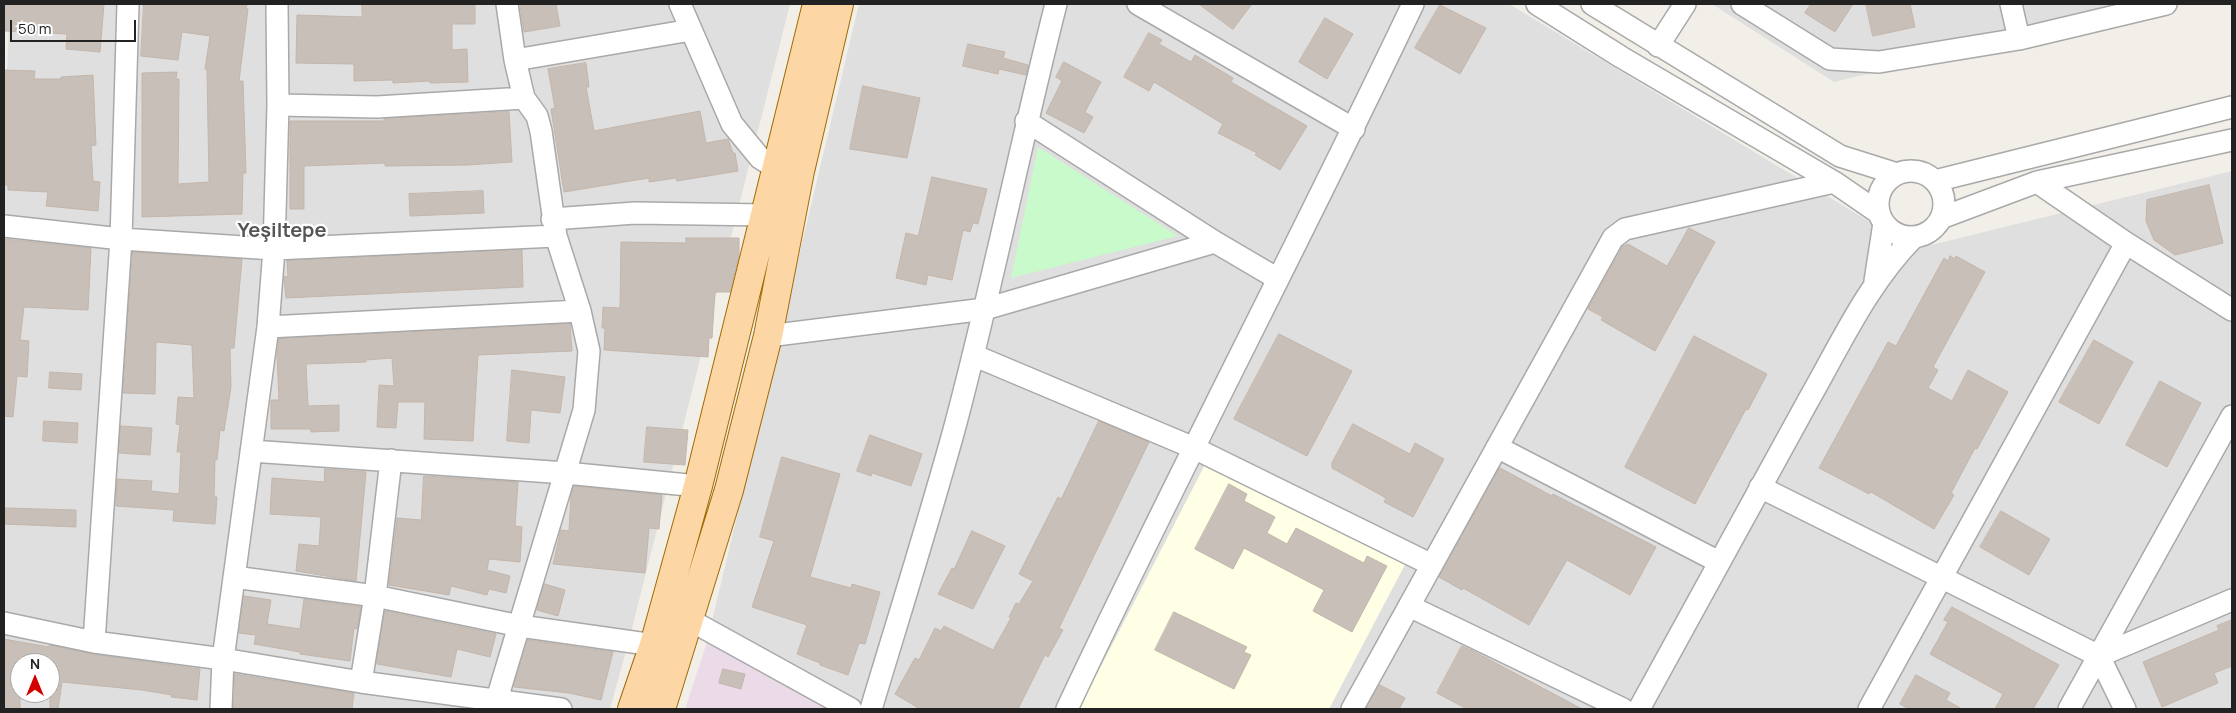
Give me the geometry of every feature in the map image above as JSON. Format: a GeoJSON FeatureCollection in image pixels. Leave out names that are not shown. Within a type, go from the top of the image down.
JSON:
{"type":"FeatureCollection","features":[{"type":"Feature","properties":{"kind":"main road"},"geometry":{"type":"LineString","coordinates":[[632,709],[654,645],[698,486],[818,4]]}},
{"type":"Feature","properties":{"kind":"main road"},"geometry":{"type":"LineString","coordinates":[[660,709],[729,490],[768,336],[800,171],[838,4]]}},
{"type":"Feature","properties":{"kind":"street"},"geometry":{"type":"LineString","coordinates":[[94,642],[121,239],[128,4]]}},
{"type":"Feature","properties":{"kind":"street"},"geometry":{"type":"LineString","coordinates":[[221,709],[222,659],[268,327],[274,249],[278,105],[277,4]]}},
{"type":"Feature","properties":{"kind":"street"},"geometry":{"type":"LineString","coordinates":[[496,705],[584,410],[589,351],[580,311],[554,228],[537,116],[524,98],[515,60],[507,4]]}},
{"type":"Feature","properties":{"kind":"street"},"geometry":{"type":"LineString","coordinates":[[680,4],[732,124],[760,158],[776,168]]}},
{"type":"Feature","properties":{"kind":"street"},"geometry":{"type":"LineString","coordinates":[[871,709],[954,431],[985,309],[1026,121],[1056,4]]}},
{"type":"Feature","properties":{"kind":"street"},"geometry":{"type":"LineString","coordinates":[[1138,4],[1354,129]]}},
{"type":"Feature","properties":{"kind":"street"},"geometry":{"type":"LineString","coordinates":[[1067,709],[1122,592],[1354,129],[1413,4]]}},
{"type":"Feature","properties":{"kind":"street"},"geometry":{"type":"LineString","coordinates":[[1536,4],[1621,57],[1834,182],[1882,218],[1893,231],[1903,236],[1914,237],[1925,234],[1941,218],[1944,207],[1943,196],[1935,181],[1922,173],[1912,171],[1897,174],[1885,184],[1880,193],[1878,203],[1882,218],[1874,284]]}},
{"type":"Feature","properties":{"kind":"street"},"geometry":{"type":"LineString","coordinates":[[1592,4],[1840,156],[1897,174]]}},
{"type":"Feature","properties":{"kind":"street"},"geometry":{"type":"LineString","coordinates":[[1658,46],[1685,4]]}},
{"type":"Feature","properties":{"kind":"street"},"geometry":{"type":"LineString","coordinates":[[1742,4],[1830,59],[1879,62],[2019,39],[2166,4]]}},
{"type":"Feature","properties":{"kind":"street"},"geometry":{"type":"LineString","coordinates":[[2011,4],[2019,39]]}},
{"type":"Feature","properties":{"kind":"street"},"geometry":{"type":"LineString","coordinates":[[515,60],[691,30]]}},
{"type":"Feature","properties":{"kind":"street"},"geometry":{"type":"LineString","coordinates":[[278,105],[377,107],[524,98]]}},
{"type":"Feature","properties":{"kind":"street"},"geometry":{"type":"LineString","coordinates":[[1935,181],[2232,107]]}},
{"type":"Feature","properties":{"kind":"street"},"geometry":{"type":"LineString","coordinates":[[1026,121],[1216,242],[1278,279]]}},
{"type":"Feature","properties":{"kind":"street"},"geometry":{"type":"LineString","coordinates":[[1941,218],[2037,182],[2232,140]]}},
{"type":"Feature","properties":{"kind":"street"},"geometry":{"type":"LineString","coordinates":[[1352,709],[1612,238],[1625,229],[1834,182]]}},
{"type":"Feature","properties":{"kind":"street"},"geometry":{"type":"LineString","coordinates":[[2037,182],[2126,243],[2232,310]]}},
{"type":"Feature","properties":{"kind":"street"},"geometry":{"type":"LineString","coordinates":[[4,226],[121,239],[274,249],[554,228],[635,213],[766,215]]}},
{"type":"Feature","properties":{"kind":"street"},"geometry":{"type":"LineString","coordinates":[[1639,709],[1760,487],[1874,284],[1898,253],[1914,237]]}},
{"type":"Feature","properties":{"kind":"street"},"geometry":{"type":"LineString","coordinates":[[768,336],[985,309],[1216,242]]}},
{"type":"Feature","properties":{"kind":"street"},"geometry":{"type":"LineString","coordinates":[[1869,709],[2126,243]]}},
{"type":"Feature","properties":{"kind":"street"},"geometry":{"type":"LineString","coordinates":[[268,327],[580,311]]}},
{"type":"Feature","properties":{"kind":"street"},"geometry":{"type":"LineString","coordinates":[[973,355],[1194,448],[1432,565]]}},
{"type":"Feature","properties":{"kind":"street"},"geometry":{"type":"LineString","coordinates":[[2070,709],[2232,416]]}},
{"type":"Feature","properties":{"kind":"street"},"geometry":{"type":"LineString","coordinates":[[1497,447],[1719,562]]}},
{"type":"Feature","properties":{"kind":"street"},"geometry":{"type":"LineString","coordinates":[[251,451],[566,472],[698,486]]}},
{"type":"Feature","properties":{"kind":"street"},"geometry":{"type":"LineString","coordinates":[[361,682],[375,596],[391,460]]}},
{"type":"Feature","properties":{"kind":"street"},"geometry":{"type":"LineString","coordinates":[[1760,487],[1941,579],[2099,656],[2126,709]]}},
{"type":"Feature","properties":{"kind":"street"},"geometry":{"type":"LineString","coordinates":[[234,577],[375,596],[520,626],[654,645]]}},
{"type":"Feature","properties":{"kind":"street"},"geometry":{"type":"LineString","coordinates":[[2099,656],[2232,600]]}},
{"type":"Feature","properties":{"kind":"street"},"geometry":{"type":"LineString","coordinates":[[1409,606],[1623,709]]}},
{"type":"Feature","properties":{"kind":"street"},"geometry":{"type":"LineString","coordinates":[[688,619],[850,709]]}},
{"type":"Feature","properties":{"kind":"street"},"geometry":{"type":"LineString","coordinates":[[4,623],[94,642],[222,659],[496,705],[561,709]]}},
{"type":"Feature","properties":{"kind":"shaded area"},"geometry":{"type":"Polygon","coordinates":[[[10,4],[790,4],[610,709],[4,709],[4,134],[10,4]]]}},
{"type":"Feature","properties":{"kind":"shaded area"},"geometry":{"type":"Polygon","coordinates":[[[859,4],[1509,4],[1915,249],[2232,171],[2232,709],[826,709],[707,642],[859,4]]]}},
{"type":"Feature","properties":{"kind":"shaded area"},"geometry":{"type":"Polygon","coordinates":[[[1712,4],[2162,4],[1834,82],[1712,4]]]}},
{"type":"Feature","properties":{"kind":"shaded area"},"geometry":{"type":"Polygon","coordinates":[[[1211,453],[1408,559],[1329,709],[1079,709],[1211,453]]]}},
{"type":"Feature","properties":{"kind":"shaded area"},"geometry":{"type":"Polygon","coordinates":[[[707,642],[835,709],[685,709],[707,642]]]}},
{"type":"Feature","properties":{"kind":"green space"},"geometry":{"type":"Polygon","coordinates":[[[1038,147],[1178,236],[1011,278],[1038,147]]]}},
{"type":"Feature","properties":{"kind":"building"},"geometry":{"type":"Polygon","coordinates":[[[4,4],[104,4],[100,52],[66,49],[67,34],[4,31],[4,4]]]}},
{"type":"Feature","properties":{"kind":"building"},"geometry":{"type":"Polygon","coordinates":[[[144,4],[247,4],[246,9],[248,9],[239,81],[243,81],[246,173],[243,173],[242,214],[142,217],[142,73],[177,72],[176,79],[179,79],[178,184],[209,182],[207,70],[205,69],[210,36],[182,32],[178,60],[141,56],[144,4]]]}},
{"type":"Feature","properties":{"kind":"building"},"geometry":{"type":"Polygon","coordinates":[[[362,4],[475,4],[475,24],[452,24],[452,50],[467,49],[468,82],[430,83],[430,81],[393,83],[393,80],[354,81],[354,64],[296,63],[297,15],[362,17],[362,4]]]}},
{"type":"Feature","properties":{"kind":"building"},"geometry":{"type":"Polygon","coordinates":[[[556,4],[560,26],[524,32],[520,5],[556,4]]]}},
{"type":"Feature","properties":{"kind":"building"},"geometry":{"type":"Polygon","coordinates":[[[1199,4],[1252,4],[1233,29],[1199,4]]]}},
{"type":"Feature","properties":{"kind":"building"},"geometry":{"type":"Polygon","coordinates":[[[1811,4],[1853,4],[1835,32],[1805,13],[1811,4]]]}},
{"type":"Feature","properties":{"kind":"building"},"geometry":{"type":"Polygon","coordinates":[[[1866,4],[1910,4],[1915,27],[1873,36],[1866,4]]]}},
{"type":"Feature","properties":{"kind":"building"},"geometry":{"type":"Polygon","coordinates":[[[1440,5],[1486,28],[1460,74],[1415,48],[1440,5]]]}},
{"type":"Feature","properties":{"kind":"building"},"geometry":{"type":"Polygon","coordinates":[[[1325,18],[1353,34],[1327,79],[1299,62],[1325,18]]]}},
{"type":"Feature","properties":{"kind":"building"},"geometry":{"type":"Polygon","coordinates":[[[1149,33],[1162,40],[1159,44],[1191,62],[1195,55],[1233,78],[1231,82],[1307,126],[1280,170],[1255,155],[1257,153],[1218,133],[1223,124],[1154,82],[1149,91],[1124,77],[1149,33]]]}},
{"type":"Feature","properties":{"kind":"building"},"geometry":{"type":"Polygon","coordinates":[[[968,44],[1005,52],[1003,58],[1028,65],[1026,75],[999,69],[998,74],[963,66],[968,44]]]}},
{"type":"Feature","properties":{"kind":"building"},"geometry":{"type":"Polygon","coordinates":[[[1064,62],[1101,82],[1085,112],[1093,117],[1084,133],[1046,113],[1062,81],[1056,77],[1064,62]]]}},
{"type":"Feature","properties":{"kind":"building"},"geometry":{"type":"Polygon","coordinates":[[[586,63],[589,87],[586,87],[594,131],[700,111],[706,143],[728,139],[733,153],[735,153],[738,171],[677,181],[676,178],[649,182],[649,178],[564,192],[551,109],[555,108],[548,69],[586,63]]]}},
{"type":"Feature","properties":{"kind":"building"},"geometry":{"type":"Polygon","coordinates":[[[4,70],[35,71],[34,79],[61,79],[61,77],[93,75],[96,145],[91,146],[93,181],[100,182],[98,211],[46,206],[48,192],[8,190],[8,185],[4,185],[4,70]]]}},
{"type":"Feature","properties":{"kind":"building"},"geometry":{"type":"Polygon","coordinates":[[[863,86],[920,98],[907,158],[850,149],[863,86]]]}},
{"type":"Feature","properties":{"kind":"building"},"geometry":{"type":"Polygon","coordinates":[[[509,112],[512,162],[468,165],[385,166],[385,163],[304,166],[304,209],[290,209],[290,121],[384,121],[384,119],[509,112]]]}},
{"type":"Feature","properties":{"kind":"building"},"geometry":{"type":"Polygon","coordinates":[[[932,177],[987,189],[978,224],[973,223],[970,232],[963,230],[952,280],[928,275],[926,285],[896,278],[906,233],[918,236],[932,177]]]}},
{"type":"Feature","properties":{"kind":"building"},"geometry":{"type":"Polygon","coordinates":[[[2209,185],[2223,243],[2175,255],[2154,240],[2146,221],[2147,200],[2209,185]]]}},
{"type":"Feature","properties":{"kind":"building"},"geometry":{"type":"Polygon","coordinates":[[[483,191],[484,213],[410,216],[409,194],[483,191]]]}},
{"type":"Feature","properties":{"kind":"building"},"geometry":{"type":"Polygon","coordinates":[[[1689,228],[1715,242],[1655,351],[1601,320],[1603,317],[1588,309],[1623,246],[1628,244],[1667,266],[1689,228]]]}},
{"type":"Feature","properties":{"kind":"building"},"geometry":{"type":"Polygon","coordinates":[[[686,238],[739,238],[739,256],[730,292],[715,292],[712,338],[709,338],[708,357],[604,350],[605,328],[602,328],[603,307],[620,308],[621,242],[686,243],[686,238]]]}},
{"type":"Feature","properties":{"kind":"building"},"geometry":{"type":"Polygon","coordinates":[[[4,239],[91,248],[88,310],[24,307],[20,340],[29,341],[27,377],[17,376],[13,417],[4,416],[4,239]]]}},
{"type":"Feature","properties":{"kind":"building"},"geometry":{"type":"Polygon","coordinates":[[[522,250],[523,287],[286,298],[284,277],[288,276],[287,261],[522,250]]]}},
{"type":"Feature","properties":{"kind":"building"},"geometry":{"type":"Polygon","coordinates":[[[133,252],[242,259],[234,348],[230,348],[231,387],[224,431],[220,430],[217,460],[215,460],[214,497],[217,497],[215,524],[173,521],[174,510],[116,506],[117,479],[152,481],[151,491],[179,494],[181,452],[177,452],[180,425],[176,424],[178,397],[194,398],[192,345],[156,342],[155,394],[123,393],[133,252]]]}},
{"type":"Feature","properties":{"kind":"building"},"geometry":{"type":"Polygon","coordinates":[[[1950,256],[1955,259],[1956,256],[1985,272],[1933,367],[1938,370],[1928,388],[1952,401],[1968,370],[2008,392],[1977,449],[1975,448],[1951,493],[1954,495],[1934,529],[1871,492],[1869,494],[1819,468],[1888,342],[1896,346],[1944,258],[1948,261],[1950,256]]]}},
{"type":"Feature","properties":{"kind":"building"},"geometry":{"type":"Polygon","coordinates":[[[570,324],[572,351],[478,355],[473,441],[424,439],[425,402],[398,402],[396,428],[377,427],[379,385],[394,386],[392,358],[366,360],[366,362],[306,364],[308,406],[339,405],[339,431],[311,432],[311,429],[271,429],[271,400],[279,400],[277,355],[279,339],[570,324]]]}},
{"type":"Feature","properties":{"kind":"building"},"geometry":{"type":"Polygon","coordinates":[[[1279,334],[1352,371],[1307,456],[1234,419],[1279,334]]]}},
{"type":"Feature","properties":{"kind":"building"},"geometry":{"type":"Polygon","coordinates":[[[1694,336],[1767,374],[1695,504],[1625,467],[1694,336]]]}},
{"type":"Feature","properties":{"kind":"building"},"geometry":{"type":"Polygon","coordinates":[[[2094,340],[2133,362],[2099,424],[2059,402],[2094,340]]]}},
{"type":"Feature","properties":{"kind":"building"},"geometry":{"type":"Polygon","coordinates":[[[512,370],[565,377],[560,413],[531,410],[529,443],[507,441],[512,370]]]}},
{"type":"Feature","properties":{"kind":"building"},"geometry":{"type":"Polygon","coordinates":[[[50,372],[82,374],[81,390],[49,388],[50,372]]]}},
{"type":"Feature","properties":{"kind":"building"},"geometry":{"type":"Polygon","coordinates":[[[2160,381],[2201,403],[2167,467],[2126,445],[2160,381]]]}},
{"type":"Feature","properties":{"kind":"building"},"geometry":{"type":"Polygon","coordinates":[[[44,421],[78,423],[77,443],[43,441],[44,421]]]}},
{"type":"Feature","properties":{"kind":"building"},"geometry":{"type":"Polygon","coordinates":[[[1099,421],[1149,442],[1059,628],[1063,630],[1048,657],[1045,655],[1018,709],[920,709],[895,694],[915,658],[919,660],[935,628],[941,631],[944,626],[993,650],[1011,618],[1009,617],[1016,603],[1019,604],[1033,581],[1019,574],[1058,497],[1061,499],[1099,421]]]}},
{"type":"Feature","properties":{"kind":"building"},"geometry":{"type":"Polygon","coordinates":[[[1353,424],[1410,454],[1415,443],[1444,459],[1413,517],[1384,502],[1386,498],[1332,468],[1332,463],[1353,424]]]}},
{"type":"Feature","properties":{"kind":"building"},"geometry":{"type":"Polygon","coordinates":[[[121,426],[152,428],[150,455],[119,453],[121,426]]]}},
{"type":"Feature","properties":{"kind":"building"},"geometry":{"type":"Polygon","coordinates":[[[647,427],[688,430],[685,465],[644,462],[647,427]]]}},
{"type":"Feature","properties":{"kind":"building"},"geometry":{"type":"Polygon","coordinates":[[[870,435],[922,454],[911,486],[872,473],[871,476],[857,471],[870,435]]]}},
{"type":"Feature","properties":{"kind":"building"},"geometry":{"type":"Polygon","coordinates":[[[782,457],[840,474],[810,577],[851,588],[852,584],[880,592],[865,644],[859,643],[848,675],[797,654],[807,625],[752,607],[774,541],[760,537],[782,457]]]}},
{"type":"Feature","properties":{"kind":"building"},"geometry":{"type":"Polygon","coordinates":[[[1500,468],[1656,547],[1630,595],[1567,560],[1529,625],[1463,588],[1462,590],[1439,577],[1500,468]]]}},
{"type":"Feature","properties":{"kind":"building"},"geometry":{"type":"Polygon","coordinates":[[[325,469],[366,472],[356,581],[296,571],[299,544],[319,546],[321,517],[270,514],[272,478],[324,482],[325,469]]]}},
{"type":"Feature","properties":{"kind":"building"},"geometry":{"type":"Polygon","coordinates":[[[424,476],[518,482],[515,526],[522,527],[520,562],[489,559],[487,570],[510,576],[506,593],[489,589],[487,595],[451,586],[449,595],[389,585],[397,518],[421,520],[424,476]]]}},
{"type":"Feature","properties":{"kind":"building"},"geometry":{"type":"Polygon","coordinates":[[[1229,484],[1247,494],[1244,501],[1275,517],[1267,533],[1287,544],[1296,528],[1364,563],[1367,556],[1387,566],[1352,632],[1313,611],[1324,590],[1244,548],[1233,569],[1195,549],[1229,484]]]}},
{"type":"Feature","properties":{"kind":"building"},"geometry":{"type":"Polygon","coordinates":[[[574,486],[662,495],[659,529],[649,528],[645,573],[553,564],[561,530],[569,531],[571,496],[574,486]]]}},
{"type":"Feature","properties":{"kind":"building"},"geometry":{"type":"Polygon","coordinates":[[[4,508],[76,510],[76,527],[4,524],[4,508]]]}},
{"type":"Feature","properties":{"kind":"building"},"geometry":{"type":"Polygon","coordinates":[[[2001,511],[2050,539],[2029,575],[1980,547],[2001,511]]]}},
{"type":"Feature","properties":{"kind":"building"},"geometry":{"type":"Polygon","coordinates":[[[972,531],[1005,546],[973,609],[938,594],[952,568],[954,569],[972,531]]]}},
{"type":"Feature","properties":{"kind":"building"},"geometry":{"type":"Polygon","coordinates":[[[545,584],[565,590],[558,616],[537,610],[545,584]]]}},
{"type":"Feature","properties":{"kind":"building"},"geometry":{"type":"Polygon","coordinates":[[[244,596],[271,600],[267,624],[300,629],[304,599],[361,607],[357,629],[354,628],[350,661],[300,654],[300,652],[254,644],[256,635],[239,633],[244,596]]]}},
{"type":"Feature","properties":{"kind":"building"},"geometry":{"type":"Polygon","coordinates":[[[1952,607],[2059,665],[2033,709],[1995,709],[2003,694],[1930,654],[1948,622],[1944,620],[1952,607]]]}},
{"type":"Feature","properties":{"kind":"building"},"geometry":{"type":"Polygon","coordinates":[[[385,611],[496,634],[490,657],[457,649],[451,677],[377,664],[385,611]]]}},
{"type":"Feature","properties":{"kind":"building"},"geometry":{"type":"Polygon","coordinates":[[[1174,612],[1247,647],[1244,652],[1251,655],[1234,689],[1155,650],[1174,612]]]}},
{"type":"Feature","properties":{"kind":"building"},"geometry":{"type":"Polygon","coordinates":[[[2232,620],[2232,666],[2214,673],[2218,683],[2162,707],[2143,662],[2219,630],[2217,626],[2232,620]]]}},
{"type":"Feature","properties":{"kind":"building"},"geometry":{"type":"Polygon","coordinates":[[[4,639],[49,647],[50,645],[92,654],[200,669],[197,700],[171,697],[172,695],[142,690],[62,682],[60,696],[60,653],[10,653],[10,703],[20,703],[20,709],[4,709],[4,639]]]}},
{"type":"Feature","properties":{"kind":"building"},"geometry":{"type":"Polygon","coordinates":[[[528,640],[613,652],[601,700],[569,693],[514,687],[528,640]]]}},
{"type":"Feature","properties":{"kind":"building"},"geometry":{"type":"Polygon","coordinates":[[[1462,646],[1582,709],[1467,709],[1437,693],[1462,646]]]}},
{"type":"Feature","properties":{"kind":"building"},"geometry":{"type":"Polygon","coordinates":[[[723,669],[745,674],[741,689],[719,683],[723,669]]]}},
{"type":"Feature","properties":{"kind":"building"},"geometry":{"type":"Polygon","coordinates":[[[235,674],[354,693],[352,709],[234,709],[235,674]]]}},
{"type":"Feature","properties":{"kind":"building"},"geometry":{"type":"Polygon","coordinates":[[[1916,675],[1950,693],[1946,700],[1962,709],[1909,709],[1900,704],[1916,675]]]}},
{"type":"Feature","properties":{"kind":"building"},"geometry":{"type":"Polygon","coordinates":[[[1380,685],[1405,698],[1399,709],[1366,709],[1380,685]]]}},
{"type":"Feature","properties":{"kind":"building"},"geometry":{"type":"Polygon","coordinates":[[[50,703],[59,703],[58,709],[50,709],[50,703]]]}},
{"type":"Feature","properties":{"kind":"district","name":"Yeşiltepe"},"geometry":{"type":"Point","coordinates":[282,231]}}]}
